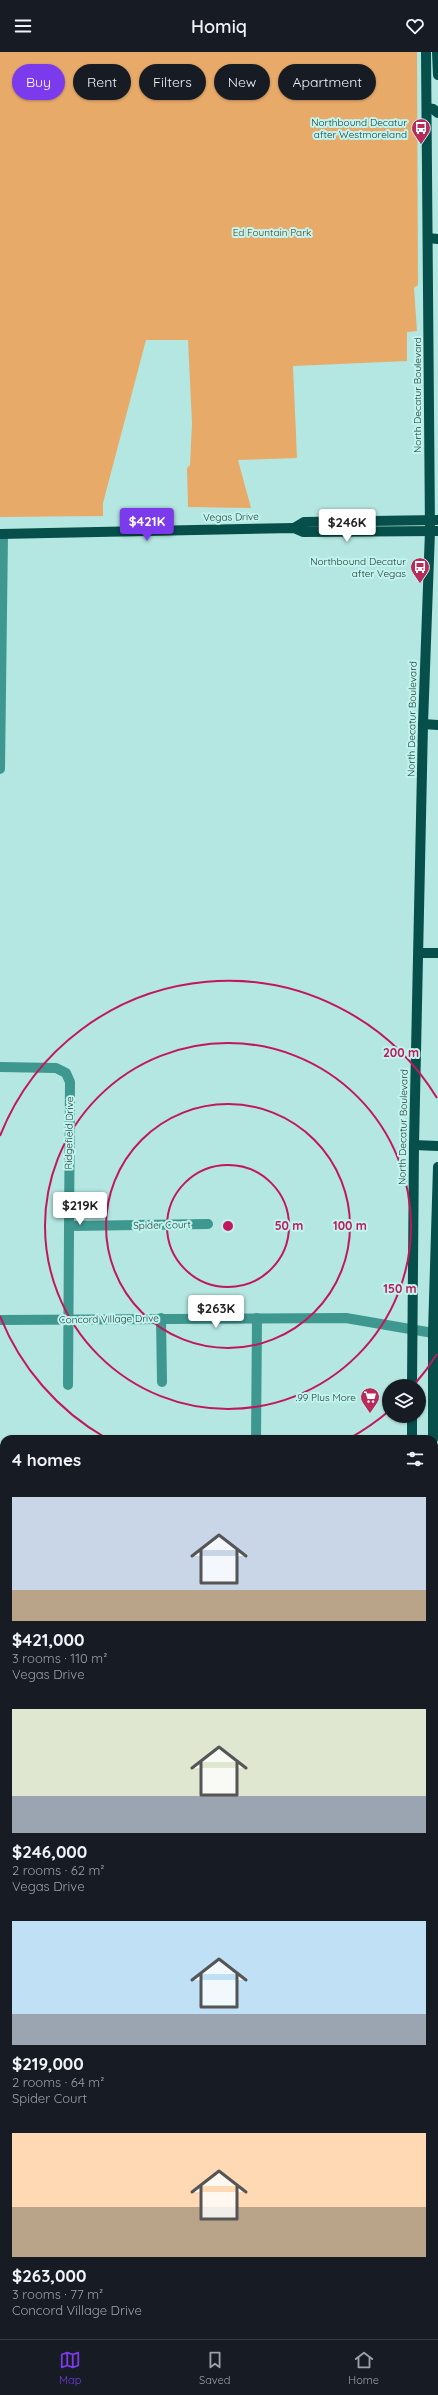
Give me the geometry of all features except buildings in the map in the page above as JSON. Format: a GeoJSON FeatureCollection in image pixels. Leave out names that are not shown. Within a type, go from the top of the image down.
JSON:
{"type":"FeatureCollection","features":[{"type":"Feature","properties":{"kind":"main road","name":"North Decatur Boulevard"},"geometry":{"type":"LineString","coordinates":[[412,1379],[414,1145],[423,724],[434,532],[433,223],[427,108],[426,52]]}},
{"type":"Feature","properties":{"kind":"main road"},"geometry":{"type":"LineString","coordinates":[[437,52],[438,75]]}},
{"type":"Feature","properties":{"kind":"main road"},"geometry":{"type":"LineString","coordinates":[[427,108],[434,109],[438,113]]}},
{"type":"Feature","properties":{"kind":"main road","name":"Vegas Drive"},"geometry":{"type":"LineString","coordinates":[[294,528],[304,522],[434,520]]}},
{"type":"Feature","properties":{"kind":"main road","name":"Vegas Drive"},"geometry":{"type":"LineString","coordinates":[[2,534],[294,528],[302,532],[434,532]]}},
{"type":"Feature","properties":{"kind":"main road"},"geometry":{"type":"LineString","coordinates":[[423,724],[438,725]]}},
{"type":"Feature","properties":{"kind":"main road"},"geometry":{"type":"LineString","coordinates":[[419,953],[438,953]]}},
{"type":"Feature","properties":{"kind":"main road"},"geometry":{"type":"LineString","coordinates":[[414,1145],[438,1146]]}},
{"type":"Feature","properties":{"kind":"main road"},"geometry":{"type":"LineString","coordinates":[[433,1435],[433,1333],[438,1167]]}},
{"type":"Feature","properties":{"kind":"main road"},"geometry":{"type":"LineString","coordinates":[[412,1423],[412,1435]]}},
{"type":"Feature","properties":{"kind":"street"},"geometry":{"type":"LineString","coordinates":[[0,769],[2,534]]}},
{"type":"Feature","properties":{"kind":"street","name":"Ridgefield Drive"},"geometry":{"type":"LineString","coordinates":[[0,1067],[56,1068],[66,1073],[70,1082],[68,1385]]}},
{"type":"Feature","properties":{"kind":"street","name":"Spider Court"},"geometry":{"type":"LineString","coordinates":[[68,1226],[208,1224]]}},
{"type":"Feature","properties":{"kind":"street"},"geometry":{"type":"LineString","coordinates":[[161,1318],[162,1382]]}},
{"type":"Feature","properties":{"kind":"street"},"geometry":{"type":"LineString","coordinates":[[256,1435],[257,1318]]}},
{"type":"Feature","properties":{"kind":"street","name":"Concord Village Drive"},"geometry":{"type":"LineString","coordinates":[[0,1320],[346,1318],[433,1333]]}},
{"type":"Feature","properties":{"kind":"green space","name":"Ed Fountain Park"},"geometry":{"type":"Polygon","coordinates":[[[0,52],[417,52],[418,285],[414,288],[417,331],[407,332],[407,361],[293,366],[297,458],[238,460],[251,508],[188,507],[187,468],[190,465],[192,423],[188,340],[146,340],[103,503],[103,516],[0,517],[0,52]]]}},
{"type":"Feature","properties":{"kind":"place","name":"Northbound Decatur after Westmoreland"},"geometry":{"type":"Point","coordinates":[421,145]}},
{"type":"Feature","properties":{"kind":"place","name":"Northbound Decatur after Vegas"},"geometry":{"type":"Point","coordinates":[420,584]}},
{"type":"Feature","properties":{"kind":"place","name":".99 Plus More"},"geometry":{"type":"Point","coordinates":[370,1414]}}]}
